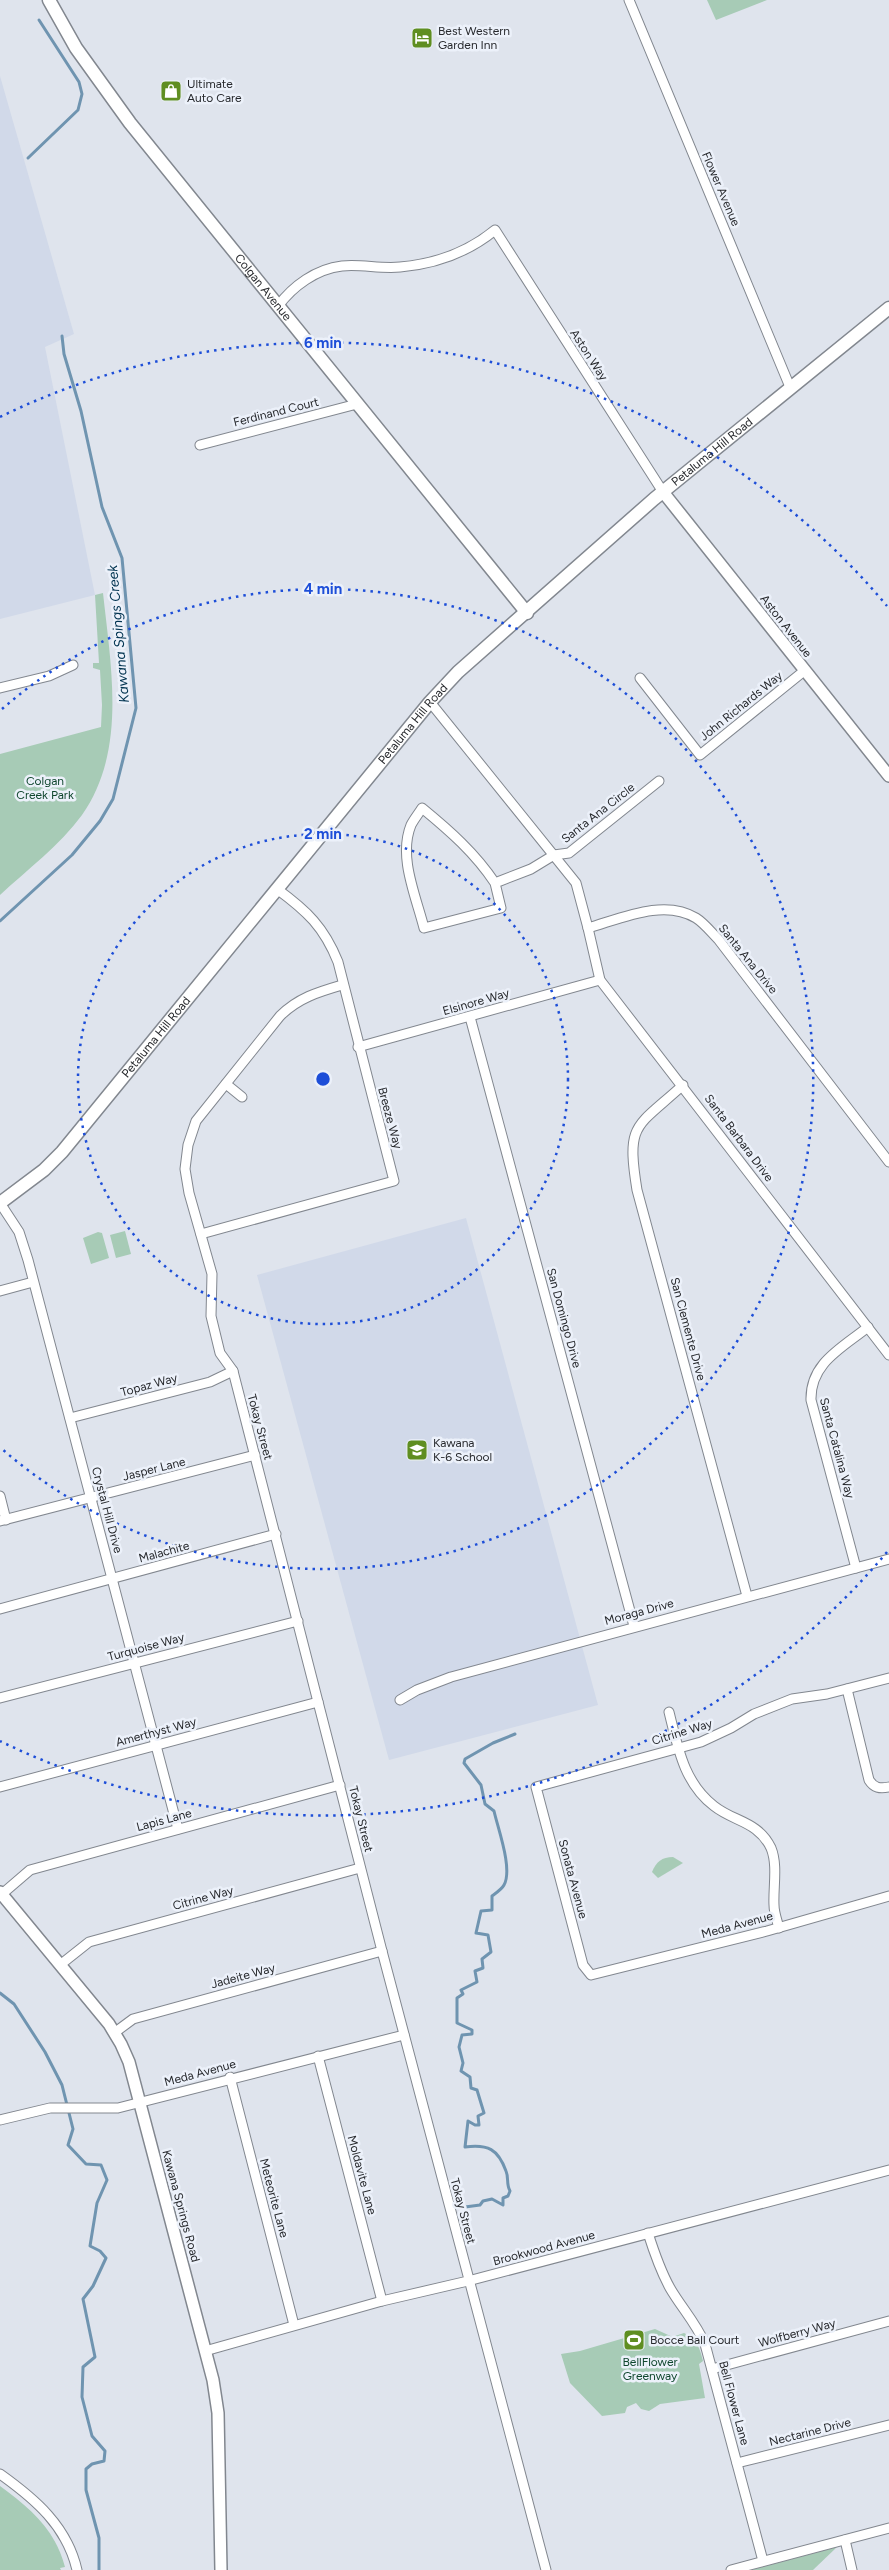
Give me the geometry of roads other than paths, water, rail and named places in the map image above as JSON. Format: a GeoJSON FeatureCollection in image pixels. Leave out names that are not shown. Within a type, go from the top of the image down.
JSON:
{"type":"FeatureCollection","features":[{"type":"Feature","properties":{"kind":"main road","name":"Colgan Avenue"},"geometry":{"type":"LineString","coordinates":[[49,0],[76,48],[130,124],[527,613]]}},
{"type":"Feature","properties":{"kind":"main road","name":"Petaluma Hill Road"},"geometry":{"type":"LineString","coordinates":[[0,1203],[44,1170],[62,1152],[430,702],[478,652],[527,613],[663,492],[790,386],[889,308]]}},
{"type":"Feature","properties":{"kind":"street","name":"Flower Avenue"},"geometry":{"type":"LineString","coordinates":[[629,0],[790,386]]}},
{"type":"Feature","properties":{"kind":"street","name":"Aston Way"},"geometry":{"type":"LineString","coordinates":[[278,306],[289,291],[302,282],[341,266],[399,267],[430,262],[459,254],[476,245],[495,230],[663,492]]}},
{"type":"Feature","properties":{"kind":"street","name":"Ferdinand Court"},"geometry":{"type":"LineString","coordinates":[[200,444],[358,404]]}},
{"type":"Feature","properties":{"kind":"street","name":"Aston Avenue"},"geometry":{"type":"LineString","coordinates":[[663,492],[889,776]]}},
{"type":"Feature","properties":{"kind":"street"},"geometry":{"type":"LineString","coordinates":[[0,688],[49,676],[73,665]]}},
{"type":"Feature","properties":{"kind":"street","name":"John Richards Way"},"geometry":{"type":"LineString","coordinates":[[640,678],[700,755],[804,671]]}},
{"type":"Feature","properties":{"kind":"street"},"geometry":{"type":"LineString","coordinates":[[430,702],[576,883],[588,928]]}},
{"type":"Feature","properties":{"kind":"street","name":"Santa Ana Circle"},"geometry":{"type":"LineString","coordinates":[[495,884],[531,869],[554,855],[569,853],[659,781]]}},
{"type":"Feature","properties":{"kind":"street"},"geometry":{"type":"LineString","coordinates":[[422,808],[460,838],[481,863],[495,884],[501,908],[424,928],[409,872],[407,848],[411,825],[422,808]]}},
{"type":"Feature","properties":{"kind":"street","name":"Breeze Way"},"geometry":{"type":"LineString","coordinates":[[201,1234],[394,1181],[342,985],[338,962],[329,942],[316,921],[277,889]]}},
{"type":"Feature","properties":{"kind":"street","name":"Santa Ana Drive"},"geometry":{"type":"LineString","coordinates":[[588,928],[650,911],[674,910],[696,918],[718,939],[889,1162]]}},
{"type":"Feature","properties":{"kind":"street","name":"Santa Barbara Drive"},"geometry":{"type":"LineString","coordinates":[[588,928],[600,980],[889,1355]]}},
{"type":"Feature","properties":{"kind":"street","name":"Elsinore Way"},"geometry":{"type":"LineString","coordinates":[[358,1047],[600,980]]}},
{"type":"Feature","properties":{"kind":"street","name":"Tokay Street"},"geometry":{"type":"LineString","coordinates":[[342,985],[307,996],[292,1004],[196,1121],[188,1145],[185,1169],[212,1274],[211,1316],[215,1334],[220,1353],[233,1371],[360,1868],[546,2570]]}},
{"type":"Feature","properties":{"kind":"street","name":"San Domingo Drive"},"geometry":{"type":"LineString","coordinates":[[470,1017],[634,1626]]}},
{"type":"Feature","properties":{"kind":"street"},"geometry":{"type":"LineString","coordinates":[[226,1084],[242,1097]]}},
{"type":"Feature","properties":{"kind":"street","name":"San Clemente Drive"},"geometry":{"type":"LineString","coordinates":[[683,1086],[641,1121],[632,1140],[633,1165],[637,1190],[747,1596]]}},
{"type":"Feature","properties":{"kind":"street","name":"Crystal Hill Drive"},"geometry":{"type":"LineString","coordinates":[[0,1203],[19,1232],[178,1829]]}},
{"type":"Feature","properties":{"kind":"street"},"geometry":{"type":"LineString","coordinates":[[0,1291],[33,1282]]}},
{"type":"Feature","properties":{"kind":"street","name":"Santa Catalina Way"},"geometry":{"type":"LineString","coordinates":[[856,1568],[811,1400],[810,1386],[815,1373],[826,1360],[868,1327]]}},
{"type":"Feature","properties":{"kind":"street","name":"Topaz Way"},"geometry":{"type":"LineString","coordinates":[[70,1418],[210,1382],[233,1371]]}},
{"type":"Feature","properties":{"kind":"street","name":"Jasper Lane"},"geometry":{"type":"LineString","coordinates":[[3,1520],[255,1456]]}},
{"type":"Feature","properties":{"kind":"street"},"geometry":{"type":"LineString","coordinates":[[0,1496],[3,1520]]}},
{"type":"Feature","properties":{"kind":"street","name":"Malachite"},"geometry":{"type":"LineString","coordinates":[[0,1609],[276,1534]]}},
{"type":"Feature","properties":{"kind":"street","name":"Moraga Drive"},"geometry":{"type":"LineString","coordinates":[[400,1700],[417,1690],[451,1677],[634,1626],[889,1559]]}},
{"type":"Feature","properties":{"kind":"street","name":"Turquoise Way"},"geometry":{"type":"LineString","coordinates":[[0,1698],[298,1620]]}},
{"type":"Feature","properties":{"kind":"street","name":"Citrine Way"},"geometry":{"type":"LineString","coordinates":[[536,1787],[715,1736],[754,1714],[792,1699],[847,1689],[889,1678]]}},
{"type":"Feature","properties":{"kind":"street"},"geometry":{"type":"LineString","coordinates":[[847,1689],[869,1780],[872,1785],[880,1789],[889,1788]]}},
{"type":"Feature","properties":{"kind":"street","name":"Amerthyst Way"},"geometry":{"type":"LineString","coordinates":[[0,1787],[318,1702]]}},
{"type":"Feature","properties":{"kind":"street"},"geometry":{"type":"LineString","coordinates":[[669,1712],[678,1747],[693,1786],[715,1807],[747,1822],[757,1830],[771,1848],[774,1863],[774,1908],[778,1928]]}},
{"type":"Feature","properties":{"kind":"street","name":"Lapis Lane"},"geometry":{"type":"LineString","coordinates":[[1,1893],[30,1870],[340,1785]]}},
{"type":"Feature","properties":{"kind":"street","name":"Sonata Avenue"},"geometry":{"type":"LineString","coordinates":[[536,1787],[583,1964],[591,1975]]}},
{"type":"Feature","properties":{"kind":"street","name":"Citrine Way"},"geometry":{"type":"LineString","coordinates":[[60,1965],[89,1942],[360,1868]]}},
{"type":"Feature","properties":{"kind":"street","name":"Kawana Springs Road"},"geometry":{"type":"LineString","coordinates":[[1,1893],[114,2033],[130,2062],[205,2351],[218,2413],[221,2570]]}},
{"type":"Feature","properties":{"kind":"street","name":"Meda Avenue"},"geometry":{"type":"LineString","coordinates":[[591,1975],[778,1928],[889,1896]]}},
{"type":"Feature","properties":{"kind":"street","name":"Jadeite Way"},"geometry":{"type":"LineString","coordinates":[[114,2033],[133,2019],[382,1951]]}},
{"type":"Feature","properties":{"kind":"street","name":"Meda Avenue"},"geometry":{"type":"LineString","coordinates":[[0,2120],[50,2108],[118,2108],[230,2077],[404,2035]]}},
{"type":"Feature","properties":{"kind":"street","name":"Moldavite Lane"},"geometry":{"type":"LineString","coordinates":[[318,2056],[382,2301]]}},
{"type":"Feature","properties":{"kind":"street","name":"Meteorite Lane"},"geometry":{"type":"LineString","coordinates":[[230,2077],[294,2325]]}},
{"type":"Feature","properties":{"kind":"street","name":"Brookwood Avenue"},"geometry":{"type":"LineString","coordinates":[[205,2351],[382,2301],[468,2281],[889,2170]]}},
{"type":"Feature","properties":{"kind":"street","name":"Bell Flower Lane"},"geometry":{"type":"LineString","coordinates":[[648,2233],[658,2265],[670,2289],[699,2330],[712,2369],[763,2562]]}},
{"type":"Feature","properties":{"kind":"street","name":"Wolfberry Way"},"geometry":{"type":"LineString","coordinates":[[712,2369],[889,2321]]}},
{"type":"Feature","properties":{"kind":"street","name":"Nectarine Drive"},"geometry":{"type":"LineString","coordinates":[[737,2464],[889,2425]]}},
{"type":"Feature","properties":{"kind":"street"},"geometry":{"type":"LineString","coordinates":[[0,2474],[36,2500],[64,2535],[77,2570]]}},
{"type":"Feature","properties":{"kind":"street"},"geometry":{"type":"LineString","coordinates":[[731,2570],[889,2528]]}},
{"type":"Feature","properties":{"kind":"street"},"geometry":{"type":"LineString","coordinates":[[845,2540],[852,2570]]}},
{"type":"Feature","properties":{"kind":"waterway","name":"Kawana Spings Creek"},"geometry":{"type":"LineString","coordinates":[[28,158],[78,110],[82,94],[79,82],[39,20]]}},
{"type":"Feature","properties":{"kind":"waterway","name":"Kawana Spings Creek"},"geometry":{"type":"LineString","coordinates":[[0,921],[72,855],[100,821],[113,799],[136,708],[122,558],[102,507],[81,411],[64,354],[62,336]]}},
{"type":"Feature","properties":{"kind":"waterway"},"geometry":{"type":"LineString","coordinates":[[465,2207],[480,2205],[483,2201],[492,2199],[503,2205],[503,2198],[508,2196],[510,2191],[506,2171],[496,2153],[486,2147],[465,2147],[468,2121],[479,2125],[478,2116],[484,2113],[477,2090],[471,2088],[470,2077],[461,2071],[463,2063],[459,2047],[462,2035],[472,2034],[472,2030],[457,2023],[457,1998],[463,1994],[461,1990],[477,1982],[475,1971],[483,1968],[482,1959],[491,1952],[488,1935],[476,1933],[481,1911],[492,1910],[492,1896],[504,1885],[507,1869],[494,1811],[485,1804],[481,1785],[464,1763],[465,1759],[493,1743],[515,1734]]}},
{"type":"Feature","properties":{"kind":"waterway","name":"Kawana Spings Creek"},"geometry":{"type":"LineString","coordinates":[[0,1993],[14,2004],[45,2052],[62,2085],[73,2129],[68,2145],[86,2164],[101,2165],[107,2180],[97,2203],[90,2246],[100,2251],[106,2258],[93,2286],[83,2299],[95,2357],[83,2367],[82,2397],[92,2436],[105,2451],[104,2461],[92,2464],[86,2469],[86,2490],[99,2538],[99,2570]]}},
{"type":"Feature","properties":{"kind":"place","name":"Best Western Garden Inn"},"geometry":{"type":"Point","coordinates":[422,38]}},
{"type":"Feature","properties":{"kind":"place","name":"Ultimate Auto Care"},"geometry":{"type":"Point","coordinates":[171,91]}},
{"type":"Feature","properties":{"kind":"place","name":"Kawana K-6 School"},"geometry":{"type":"Point","coordinates":[417,1450]}},
{"type":"Feature","properties":{"kind":"place","name":"Bocce Ball Court"},"geometry":{"type":"Point","coordinates":[634,2340]}},
{"type":"Feature","properties":{"kind":"park label","name":"Colgan Creek Park"},"geometry":{"type":"Point","coordinates":[45,788]}},
{"type":"Feature","properties":{"kind":"park label","name":"BellFlower Greenway"},"geometry":{"type":"Point","coordinates":[650,2369]}}]}
